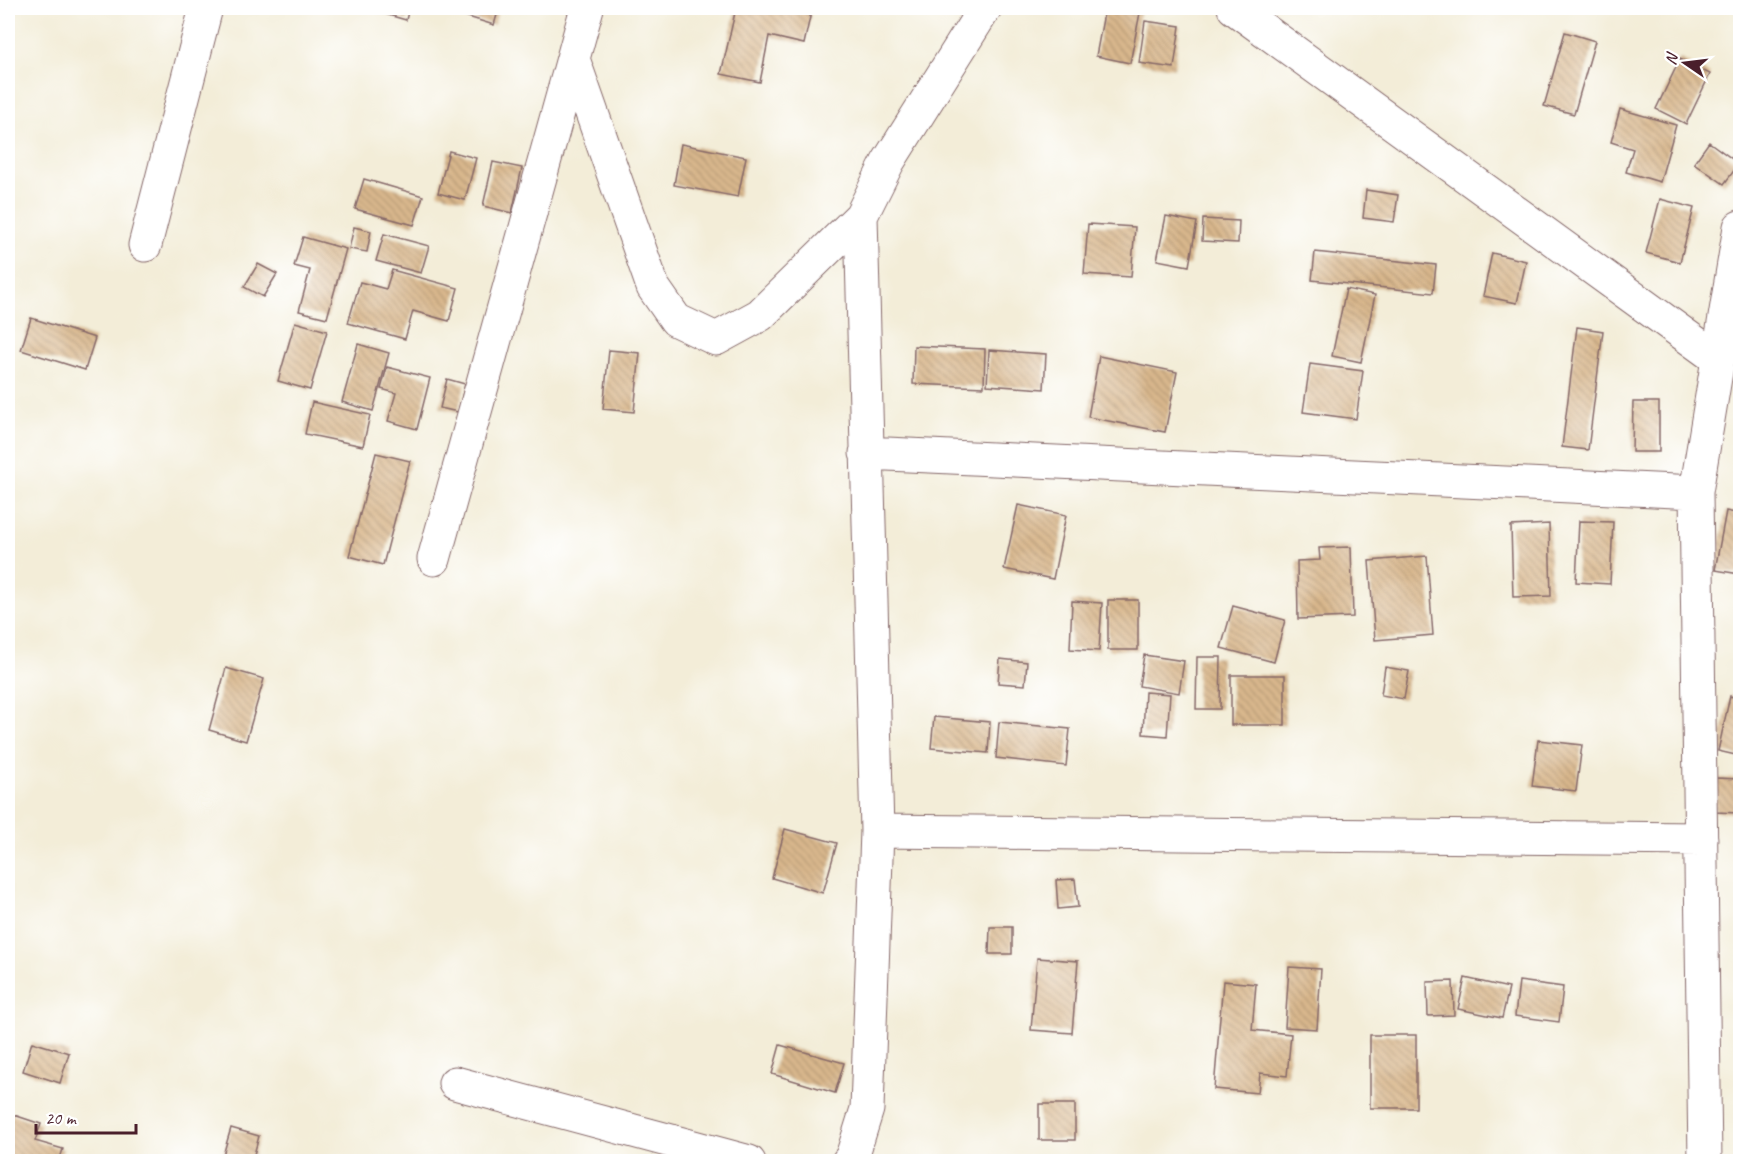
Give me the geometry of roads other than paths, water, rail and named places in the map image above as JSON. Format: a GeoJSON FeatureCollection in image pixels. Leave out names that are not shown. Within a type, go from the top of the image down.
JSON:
{"type":"FeatureCollection","features":[{"type":"Feature","properties":{"kind":"street"},"geometry":{"type":"LineString","coordinates":[[145,245],[206,8]]}},
{"type":"Feature","properties":{"kind":"street"},"geometry":{"type":"LineString","coordinates":[[434,559],[587,8]]}},
{"type":"Feature","properties":{"kind":"street"},"geometry":{"type":"LineString","coordinates":[[573,59],[653,287],[676,320],[716,339],[760,315],[861,216],[888,162],[985,8]]}},
{"type":"Feature","properties":{"kind":"street"},"geometry":{"type":"LineString","coordinates":[[1234,8],[1718,359]]}},
{"type":"Feature","properties":{"kind":"street"},"geometry":{"type":"LineString","coordinates":[[848,1161],[852,1157],[867,1109],[876,831],[861,216]]}},
{"type":"Feature","properties":{"kind":"street"},"geometry":{"type":"LineString","coordinates":[[1705,1161],[1696,492],[1718,359],[1734,293],[1740,227]]}},
{"type":"Feature","properties":{"kind":"street"},"geometry":{"type":"LineString","coordinates":[[867,453],[1696,492]]}},
{"type":"Feature","properties":{"kind":"street"},"geometry":{"type":"LineString","coordinates":[[876,831],[1701,839]]}},
{"type":"Feature","properties":{"kind":"street"},"geometry":{"type":"LineString","coordinates":[[455,1083],[749,1161]]}}]}
